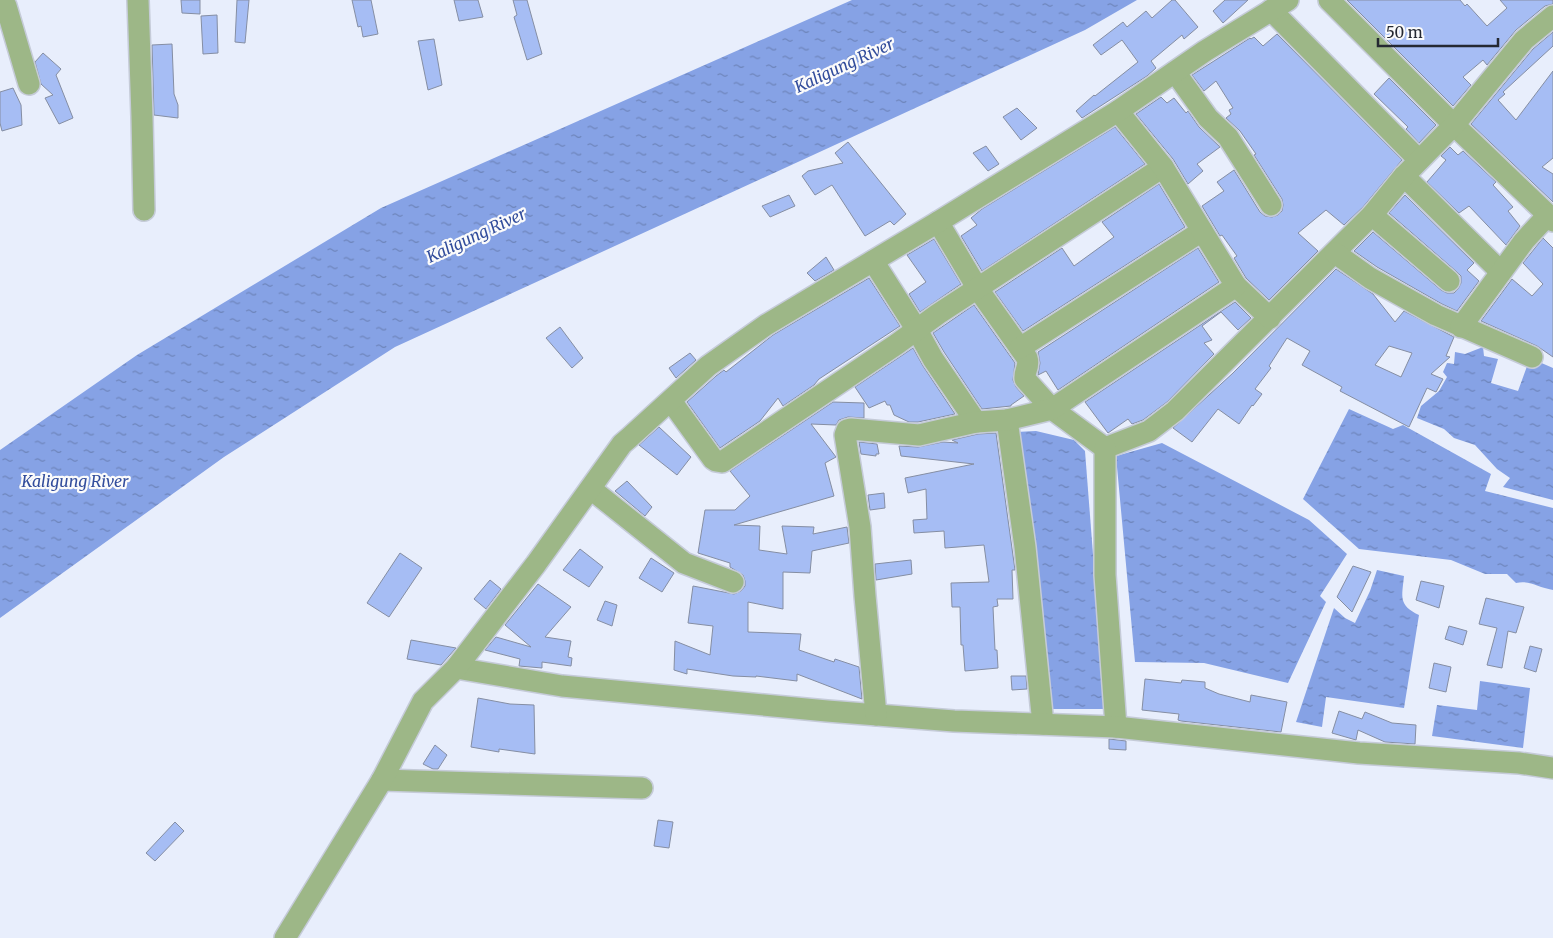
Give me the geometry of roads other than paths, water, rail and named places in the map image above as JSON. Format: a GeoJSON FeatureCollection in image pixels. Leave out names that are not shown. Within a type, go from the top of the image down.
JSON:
{"type":"FeatureCollection","features":[{"type":"Feature","properties":{"kind":"street"},"geometry":{"type":"LineString","coordinates":[[138,0],[144,210]]}},
{"type":"Feature","properties":{"kind":"street"},"geometry":{"type":"LineString","coordinates":[[1329,0],[1550,218],[1524,240],[1461,327]]}},
{"type":"Feature","properties":{"kind":"street"},"geometry":{"type":"LineString","coordinates":[[9,5],[29,84]]}},
{"type":"Feature","properties":{"kind":"street"},"geometry":{"type":"LineString","coordinates":[[285,938],[382,780],[423,701],[453,671],[591,489],[622,444],[708,366],[766,325],[1118,111],[1279,5],[1419,160]]}},
{"type":"Feature","properties":{"kind":"street"},"geometry":{"type":"LineString","coordinates":[[1105,448],[1157,427],[1372,216],[1404,176],[1454,125],[1524,40],[1553,16]]}},
{"type":"Feature","properties":{"kind":"street"},"geometry":{"type":"LineString","coordinates":[[1175,72],[1208,118],[1226,134],[1271,204]]}},
{"type":"Feature","properties":{"kind":"street"},"geometry":{"type":"LineString","coordinates":[[1118,111],[1163,167],[1236,286],[1270,318]]}},
{"type":"Feature","properties":{"kind":"street"},"geometry":{"type":"LineString","coordinates":[[671,400],[713,459],[722,462],[1163,167]]}},
{"type":"Feature","properties":{"kind":"street"},"geometry":{"type":"LineString","coordinates":[[1404,176],[1501,272]]}},
{"type":"Feature","properties":{"kind":"street"},"geometry":{"type":"LineString","coordinates":[[1372,216],[1449,281]]}},
{"type":"Feature","properties":{"kind":"street"},"geometry":{"type":"LineString","coordinates":[[938,222],[978,289],[1027,358],[1029,364],[1024,379],[1052,409],[1105,448]]}},
{"type":"Feature","properties":{"kind":"street"},"geometry":{"type":"LineString","coordinates":[[1020,348],[1202,231]]}},
{"type":"Feature","properties":{"kind":"street"},"geometry":{"type":"LineString","coordinates":[[1335,253],[1370,278],[1436,315],[1532,357]]}},
{"type":"Feature","properties":{"kind":"street"},"geometry":{"type":"LineString","coordinates":[[874,261],[933,359],[976,422]]}},
{"type":"Feature","properties":{"kind":"street"},"geometry":{"type":"LineString","coordinates":[[876,714],[860,527],[845,432],[851,428],[919,435],[976,422],[1007,420],[1052,409],[1236,286]]}},
{"type":"Feature","properties":{"kind":"street"},"geometry":{"type":"LineString","coordinates":[[1007,420],[1024,547],[1043,724]]}},
{"type":"Feature","properties":{"kind":"street"},"geometry":{"type":"LineString","coordinates":[[1105,448],[1105,575],[1116,727]]}},
{"type":"Feature","properties":{"kind":"street"},"geometry":{"type":"LineString","coordinates":[[591,489],[684,563],[733,582]]}},
{"type":"Feature","properties":{"kind":"street"},"geometry":{"type":"LineString","coordinates":[[453,671],[562,686],[954,721],[1116,727],[1359,753],[1519,763],[1553,768]]}},
{"type":"Feature","properties":{"kind":"street"},"geometry":{"type":"LineString","coordinates":[[382,780],[642,788]]}},
{"type":"Feature","properties":{"kind":"water","name":"Kaligung River"},"geometry":{"type":"Polygon","coordinates":[[[852,0],[1137,0],[1085,30],[395,347],[224,457],[0,618],[0,450],[137,355],[381,208],[852,0]]]}},
{"type":"Feature","properties":{"kind":"water"},"geometry":{"type":"Polygon","coordinates":[[[1483,347],[1484,356],[1498,359],[1491,383],[1518,391],[1530,358],[1553,368],[1553,500],[1503,487],[1510,478],[1497,469],[1475,445],[1454,438],[1444,429],[1417,418],[1421,406],[1439,391],[1447,377],[1443,372],[1447,363],[1454,364],[1455,352],[1465,354],[1483,347]]]}},
{"type":"Feature","properties":{"kind":"water"},"geometry":{"type":"Polygon","coordinates":[[[1349,409],[1393,429],[1403,425],[1491,474],[1485,491],[1553,508],[1553,590],[1530,583],[1516,583],[1507,574],[1485,574],[1451,560],[1359,549],[1303,499],[1349,409]]]}},
{"type":"Feature","properties":{"kind":"water"},"geometry":{"type":"Polygon","coordinates":[[[1036,431],[1074,440],[1085,451],[1105,709],[1050,709],[1014,432],[1036,431]]]}},
{"type":"Feature","properties":{"kind":"water"},"geometry":{"type":"Polygon","coordinates":[[[1162,443],[1309,520],[1347,554],[1320,596],[1326,602],[1288,683],[1204,663],[1135,662],[1116,456],[1162,443]]]}},
{"type":"Feature","properties":{"kind":"water"},"geometry":{"type":"Polygon","coordinates":[[[1377,570],[1404,576],[1402,595],[1404,604],[1419,615],[1404,708],[1326,697],[1322,727],[1296,722],[1334,608],[1345,618],[1355,623],[1370,591],[1377,570]]]}},
{"type":"Feature","properties":{"kind":"water"},"geometry":{"type":"Polygon","coordinates":[[[1480,681],[1530,688],[1523,748],[1432,736],[1437,705],[1477,710],[1480,681]]]}}]}
